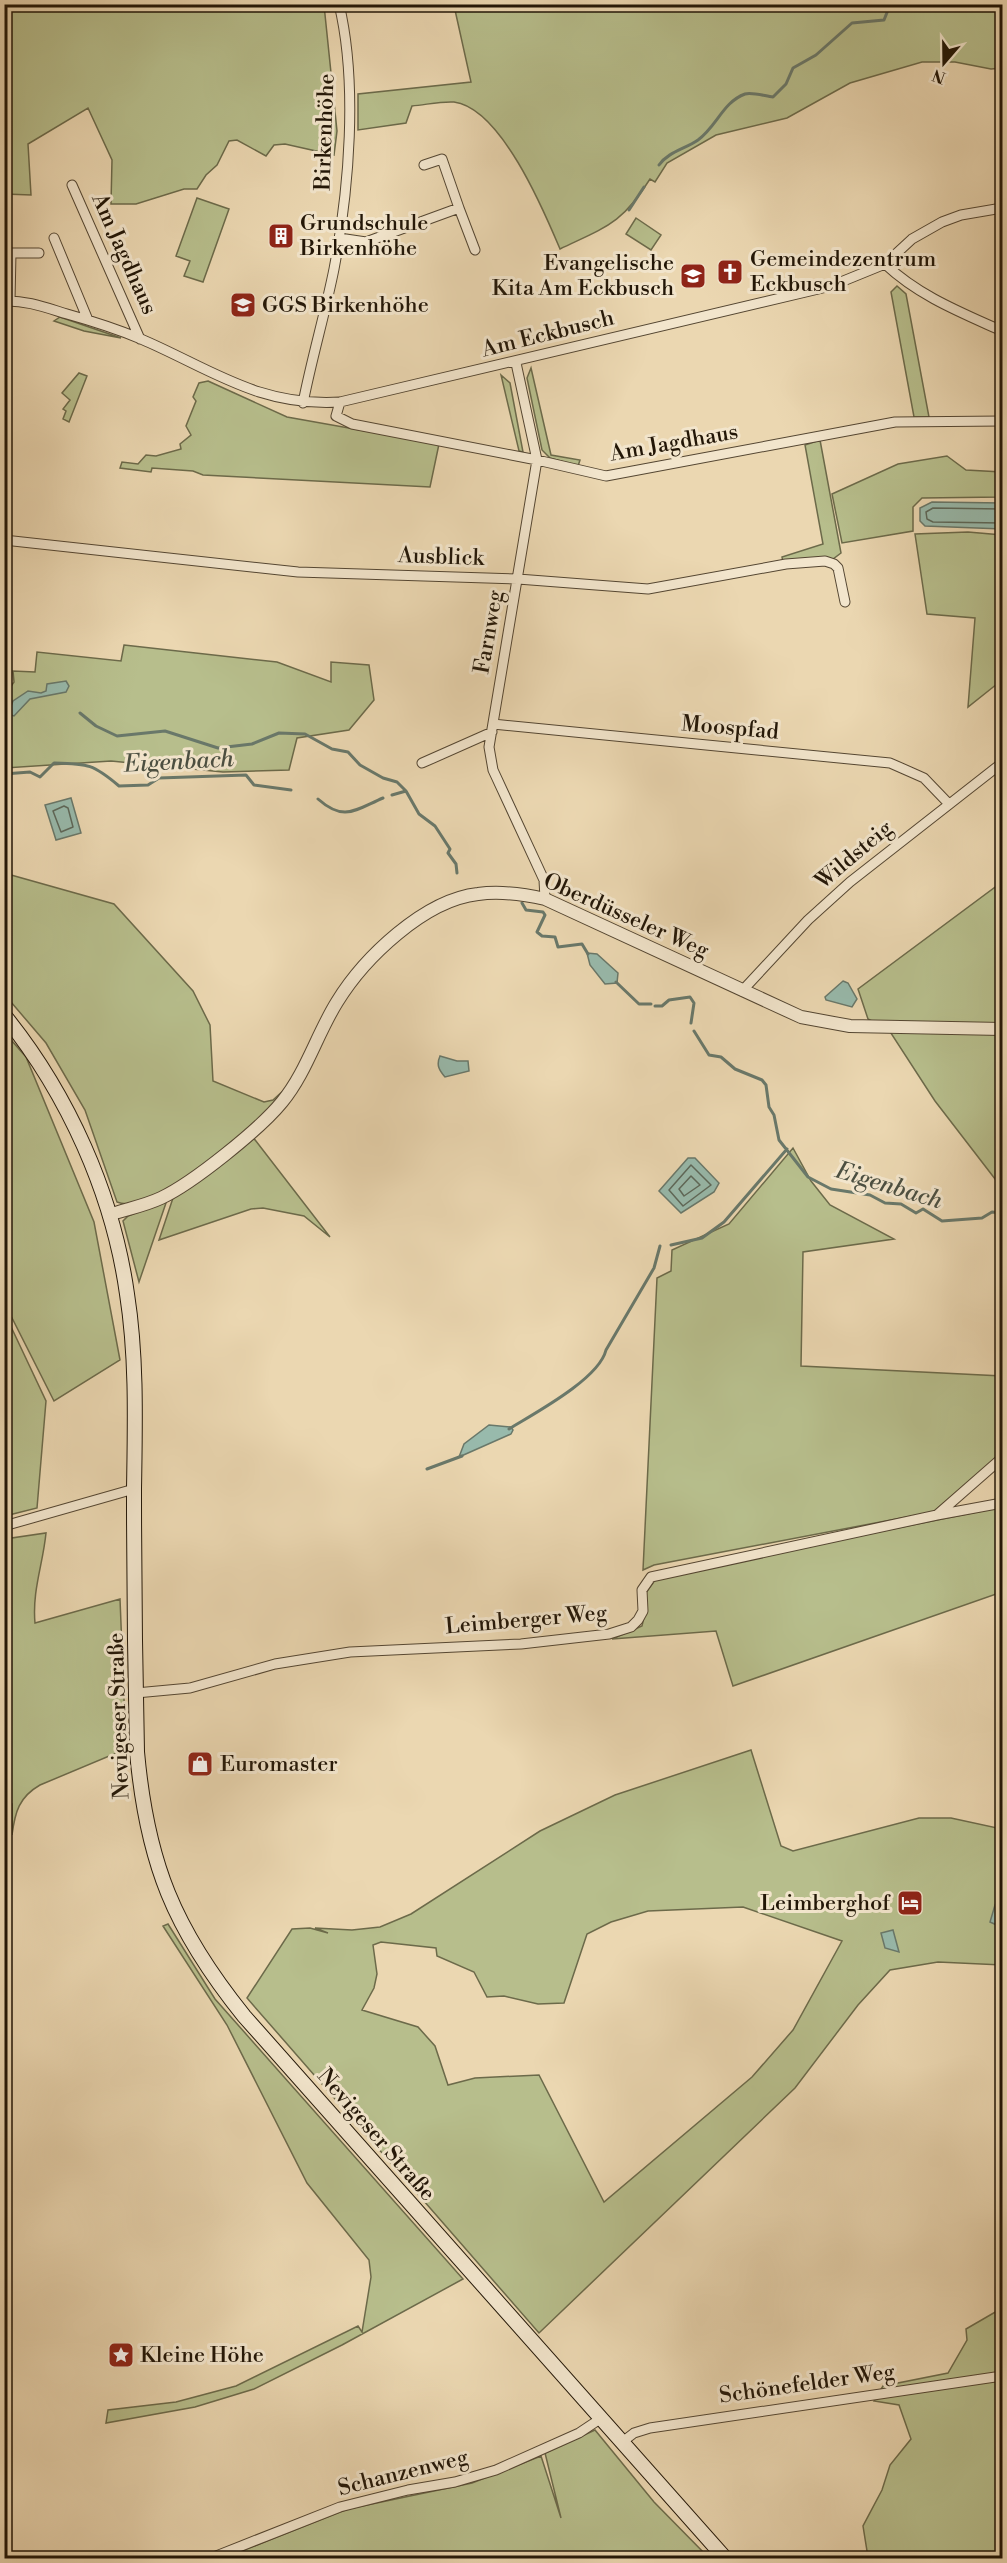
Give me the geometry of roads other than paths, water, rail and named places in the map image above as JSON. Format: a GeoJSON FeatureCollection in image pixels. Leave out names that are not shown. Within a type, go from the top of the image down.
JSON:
{"type":"FeatureCollection","features":[{"type":"Feature","properties":{"kind":"main road","name":"Nevigeser Straße"},"geometry":{"type":"LineString","coordinates":[[4,1015],[59,1096],[87,1156],[109,1215],[127,1294],[134,1366],[136,1693],[141,1801],[152,1853],[171,1905],[198,1955],[251,2024],[726,2559]]}},
{"type":"Feature","properties":{"kind":"street","name":"Birkenhöhe"},"geometry":{"type":"LineString","coordinates":[[303,403],[339,238],[348,146],[347,57],[339,4]]}},
{"type":"Feature","properties":{"kind":"street"},"geometry":{"type":"LineString","coordinates":[[424,165],[442,159],[475,250]]}},
{"type":"Feature","properties":{"kind":"street","name":"Am Jagdhaus"},"geometry":{"type":"LineString","coordinates":[[72,184],[140,339]]}},
{"type":"Feature","properties":{"kind":"street"},"geometry":{"type":"LineString","coordinates":[[339,238],[366,242],[459,208]]}},
{"type":"Feature","properties":{"kind":"street","name":"Am Eckbusch"},"geometry":{"type":"LineString","coordinates":[[335,402],[516,363],[831,286],[885,264],[912,239],[942,222],[961,215],[1002,208]]}},
{"type":"Feature","properties":{"kind":"street"},"geometry":{"type":"LineString","coordinates":[[54,238],[88,320]]}},
{"type":"Feature","properties":{"kind":"street","name":"Am Jagdhaus"},"geometry":{"type":"LineString","coordinates":[[39,253],[8,253],[7,301],[38,305],[140,339],[250,391],[303,403],[335,402],[336,416],[352,424],[537,460],[606,476],[895,422],[1002,421]]}},
{"type":"Feature","properties":{"kind":"street"},"geometry":{"type":"LineString","coordinates":[[885,264],[906,284],[926,296],[1002,331]]}},
{"type":"Feature","properties":{"kind":"street","name":"Farnweg"},"geometry":{"type":"LineString","coordinates":[[516,363],[537,460],[489,747],[493,770],[544,879],[545,899]]}},
{"type":"Feature","properties":{"kind":"street","name":"Ausblick"},"geometry":{"type":"LineString","coordinates":[[4,540],[298,572],[518,579],[648,589],[786,564],[825,561],[838,568],[845,602]]}},
{"type":"Feature","properties":{"kind":"street"},"geometry":{"type":"LineString","coordinates":[[422,763],[492,728]]}},
{"type":"Feature","properties":{"kind":"street","name":"Moospfad"},"geometry":{"type":"LineString","coordinates":[[492,728],[890,763],[924,778],[949,804]]}},
{"type":"Feature","properties":{"kind":"street","name":"Wildsteig"},"geometry":{"type":"LineString","coordinates":[[742,991],[808,920],[850,882],[1002,763]]}},
{"type":"Feature","properties":{"kind":"street","name":"Oberdüsseler Weg"},"geometry":{"type":"LineString","coordinates":[[109,1215],[152,1202],[184,1185],[277,1108],[297,1080],[337,1002],[357,973],[388,943],[417,920],[434,909],[477,894],[501,892],[545,899],[742,991],[801,1017],[824,1023],[1002,1029]]}},
{"type":"Feature","properties":{"kind":"street","name":"Leimberger Weg"},"geometry":{"type":"LineString","coordinates":[[136,1693],[190,1688],[275,1664],[350,1652],[521,1644],[609,1634],[631,1627],[638,1620],[643,1611],[642,1590],[651,1577],[936,1515],[1002,1458]]}},
{"type":"Feature","properties":{"kind":"street"},"geometry":{"type":"LineString","coordinates":[[4,1526],[134,1489]]}},
{"type":"Feature","properties":{"kind":"street"},"geometry":{"type":"LineString","coordinates":[[936,1515],[1002,1503]]}},
{"type":"Feature","properties":{"kind":"street","name":"Schönefelder Weg"},"geometry":{"type":"LineString","coordinates":[[621,2443],[634,2433],[650,2428],[1002,2376]]}},
{"type":"Feature","properties":{"kind":"street","name":"Schanzenweg"},"geometry":{"type":"LineString","coordinates":[[212,2559],[340,2507],[408,2490],[455,2482],[496,2470],[579,2433],[600,2419]]}},
{"type":"Feature","properties":{"kind":"water"},"geometry":{"type":"Polygon","coordinates":[[[932,502],[1002,503],[1002,529],[925,526],[920,521],[920,508],[932,502]]]}},
{"type":"Feature","properties":{"kind":"water"},"geometry":{"type":"Polygon","coordinates":[[[66,681],[69,686],[66,692],[30,699],[14,716],[8,714],[13,701],[28,691],[41,693],[46,691],[47,684],[66,681]]]}},
{"type":"Feature","properties":{"kind":"water"},"geometry":{"type":"Polygon","coordinates":[[[71,798],[81,833],[56,840],[45,805],[71,798]]]}},
{"type":"Feature","properties":{"kind":"water"},"geometry":{"type":"Polygon","coordinates":[[[587,953],[597,954],[618,973],[617,983],[605,984],[590,965],[587,953]]]}},
{"type":"Feature","properties":{"kind":"water"},"geometry":{"type":"Polygon","coordinates":[[[843,981],[848,983],[857,999],[852,1007],[826,1000],[825,997],[843,981]]]}},
{"type":"Feature","properties":{"kind":"water"},"geometry":{"type":"Polygon","coordinates":[[[440,1056],[457,1061],[468,1061],[469,1071],[445,1077],[439,1067],[440,1056]]]}},
{"type":"Feature","properties":{"kind":"water"},"geometry":{"type":"Polygon","coordinates":[[[688,1158],[695,1158],[719,1183],[714,1192],[681,1213],[659,1191],[688,1158]]]}},
{"type":"Feature","properties":{"kind":"water"},"geometry":{"type":"Polygon","coordinates":[[[489,1425],[511,1427],[513,1430],[511,1434],[459,1457],[464,1444],[489,1425]]]}},
{"type":"Feature","properties":{"kind":"water"},"geometry":{"type":"Polygon","coordinates":[[[1002,1892],[1002,1927],[1001,1927],[990,1922],[1002,1892]]]}},
{"type":"Feature","properties":{"kind":"water"},"geometry":{"type":"Polygon","coordinates":[[[893,1930],[899,1952],[885,1948],[881,1933],[893,1930]]]}},
{"type":"Feature","properties":{"kind":"waterway"},"geometry":{"type":"LineString","coordinates":[[659,165],[672,154],[705,134],[725,108],[737,98],[745,94],[773,97],[786,84],[793,68],[816,55],[852,23],[884,20],[888,10],[907,8],[909,4]]}},
{"type":"Feature","properties":{"kind":"waterway"},"geometry":{"type":"LineString","coordinates":[[629,210],[644,187]]}},
{"type":"Feature","properties":{"kind":"waterway"},"geometry":{"type":"LineString","coordinates":[[80,713],[96,726],[117,736],[165,731],[218,748],[252,744],[279,733],[305,734],[332,749],[348,752],[360,765],[383,778],[397,782],[406,791]]}},
{"type":"Feature","properties":{"kind":"waterway","name":"Eigenbach"},"geometry":{"type":"LineString","coordinates":[[4,774],[30,772],[40,777],[54,763],[66,763],[96,769],[119,786],[148,785],[159,778],[246,775],[254,785],[291,790]]}},
{"type":"Feature","properties":{"kind":"waterway","name":"Eigenbach"},"geometry":{"type":"LineString","coordinates":[[392,795],[406,791],[419,814],[435,826],[450,849],[448,853],[456,864],[457,873]]}},
{"type":"Feature","properties":{"kind":"waterway","name":"Eigenbach"},"geometry":{"type":"LineString","coordinates":[[318,799],[335,810],[350,812],[383,798]]}},
{"type":"Feature","properties":{"kind":"waterway","name":"Eigenbach"},"geometry":{"type":"LineString","coordinates":[[522,903],[526,910],[543,912],[545,915],[537,932],[542,936],[555,937],[558,947],[582,944],[588,954]]}},
{"type":"Feature","properties":{"kind":"waterway","name":"Eigenbach"},"geometry":{"type":"LineString","coordinates":[[616,982],[639,1004],[651,1004]]}},
{"type":"Feature","properties":{"kind":"waterway","name":"Eigenbach"},"geometry":{"type":"LineString","coordinates":[[655,1006],[662,1006],[669,1000],[690,997],[694,1003],[691,1023]]}},
{"type":"Feature","properties":{"kind":"waterway","name":"Eigenbach"},"geometry":{"type":"LineString","coordinates":[[694,1031],[709,1055],[721,1057],[735,1069],[762,1080],[766,1085],[769,1107],[774,1115],[779,1140],[808,1177],[831,1189],[870,1195],[885,1203],[901,1204],[916,1213],[923,1209],[942,1221],[982,1218],[992,1212],[1001,1213],[1002,1224]]}},
{"type":"Feature","properties":{"kind":"waterway"},"geometry":{"type":"LineString","coordinates":[[671,1245],[702,1238],[724,1222],[787,1149]]}},
{"type":"Feature","properties":{"kind":"waterway"},"geometry":{"type":"LineString","coordinates":[[509,1429],[549,1405],[592,1372],[601,1361],[654,1268],[660,1246]]}},
{"type":"Feature","properties":{"kind":"waterway"},"geometry":{"type":"LineString","coordinates":[[427,1469],[462,1456]]}},
{"type":"Feature","properties":{"kind":"place","name":"Grundschule Birkenhöhe"},"geometry":{"type":"Point","coordinates":[281,236]}},
{"type":"Feature","properties":{"kind":"place","name":"Gemeindezentrum Eckbusch"},"geometry":{"type":"Point","coordinates":[730,272]}},
{"type":"Feature","properties":{"kind":"place","name":"Evangelische Kita Am Eckbusch"},"geometry":{"type":"Point","coordinates":[693,276]}},
{"type":"Feature","properties":{"kind":"place","name":"GGS Birkenhöhe"},"geometry":{"type":"Point","coordinates":[243,305]}},
{"type":"Feature","properties":{"kind":"place","name":"Euromaster"},"geometry":{"type":"Point","coordinates":[200,1764]}},
{"type":"Feature","properties":{"kind":"place","name":"Leimberghof"},"geometry":{"type":"Point","coordinates":[910,1903]}},
{"type":"Feature","properties":{"kind":"place","name":"Kleine Höhe"},"geometry":{"type":"Point","coordinates":[121,2355]}}]}
